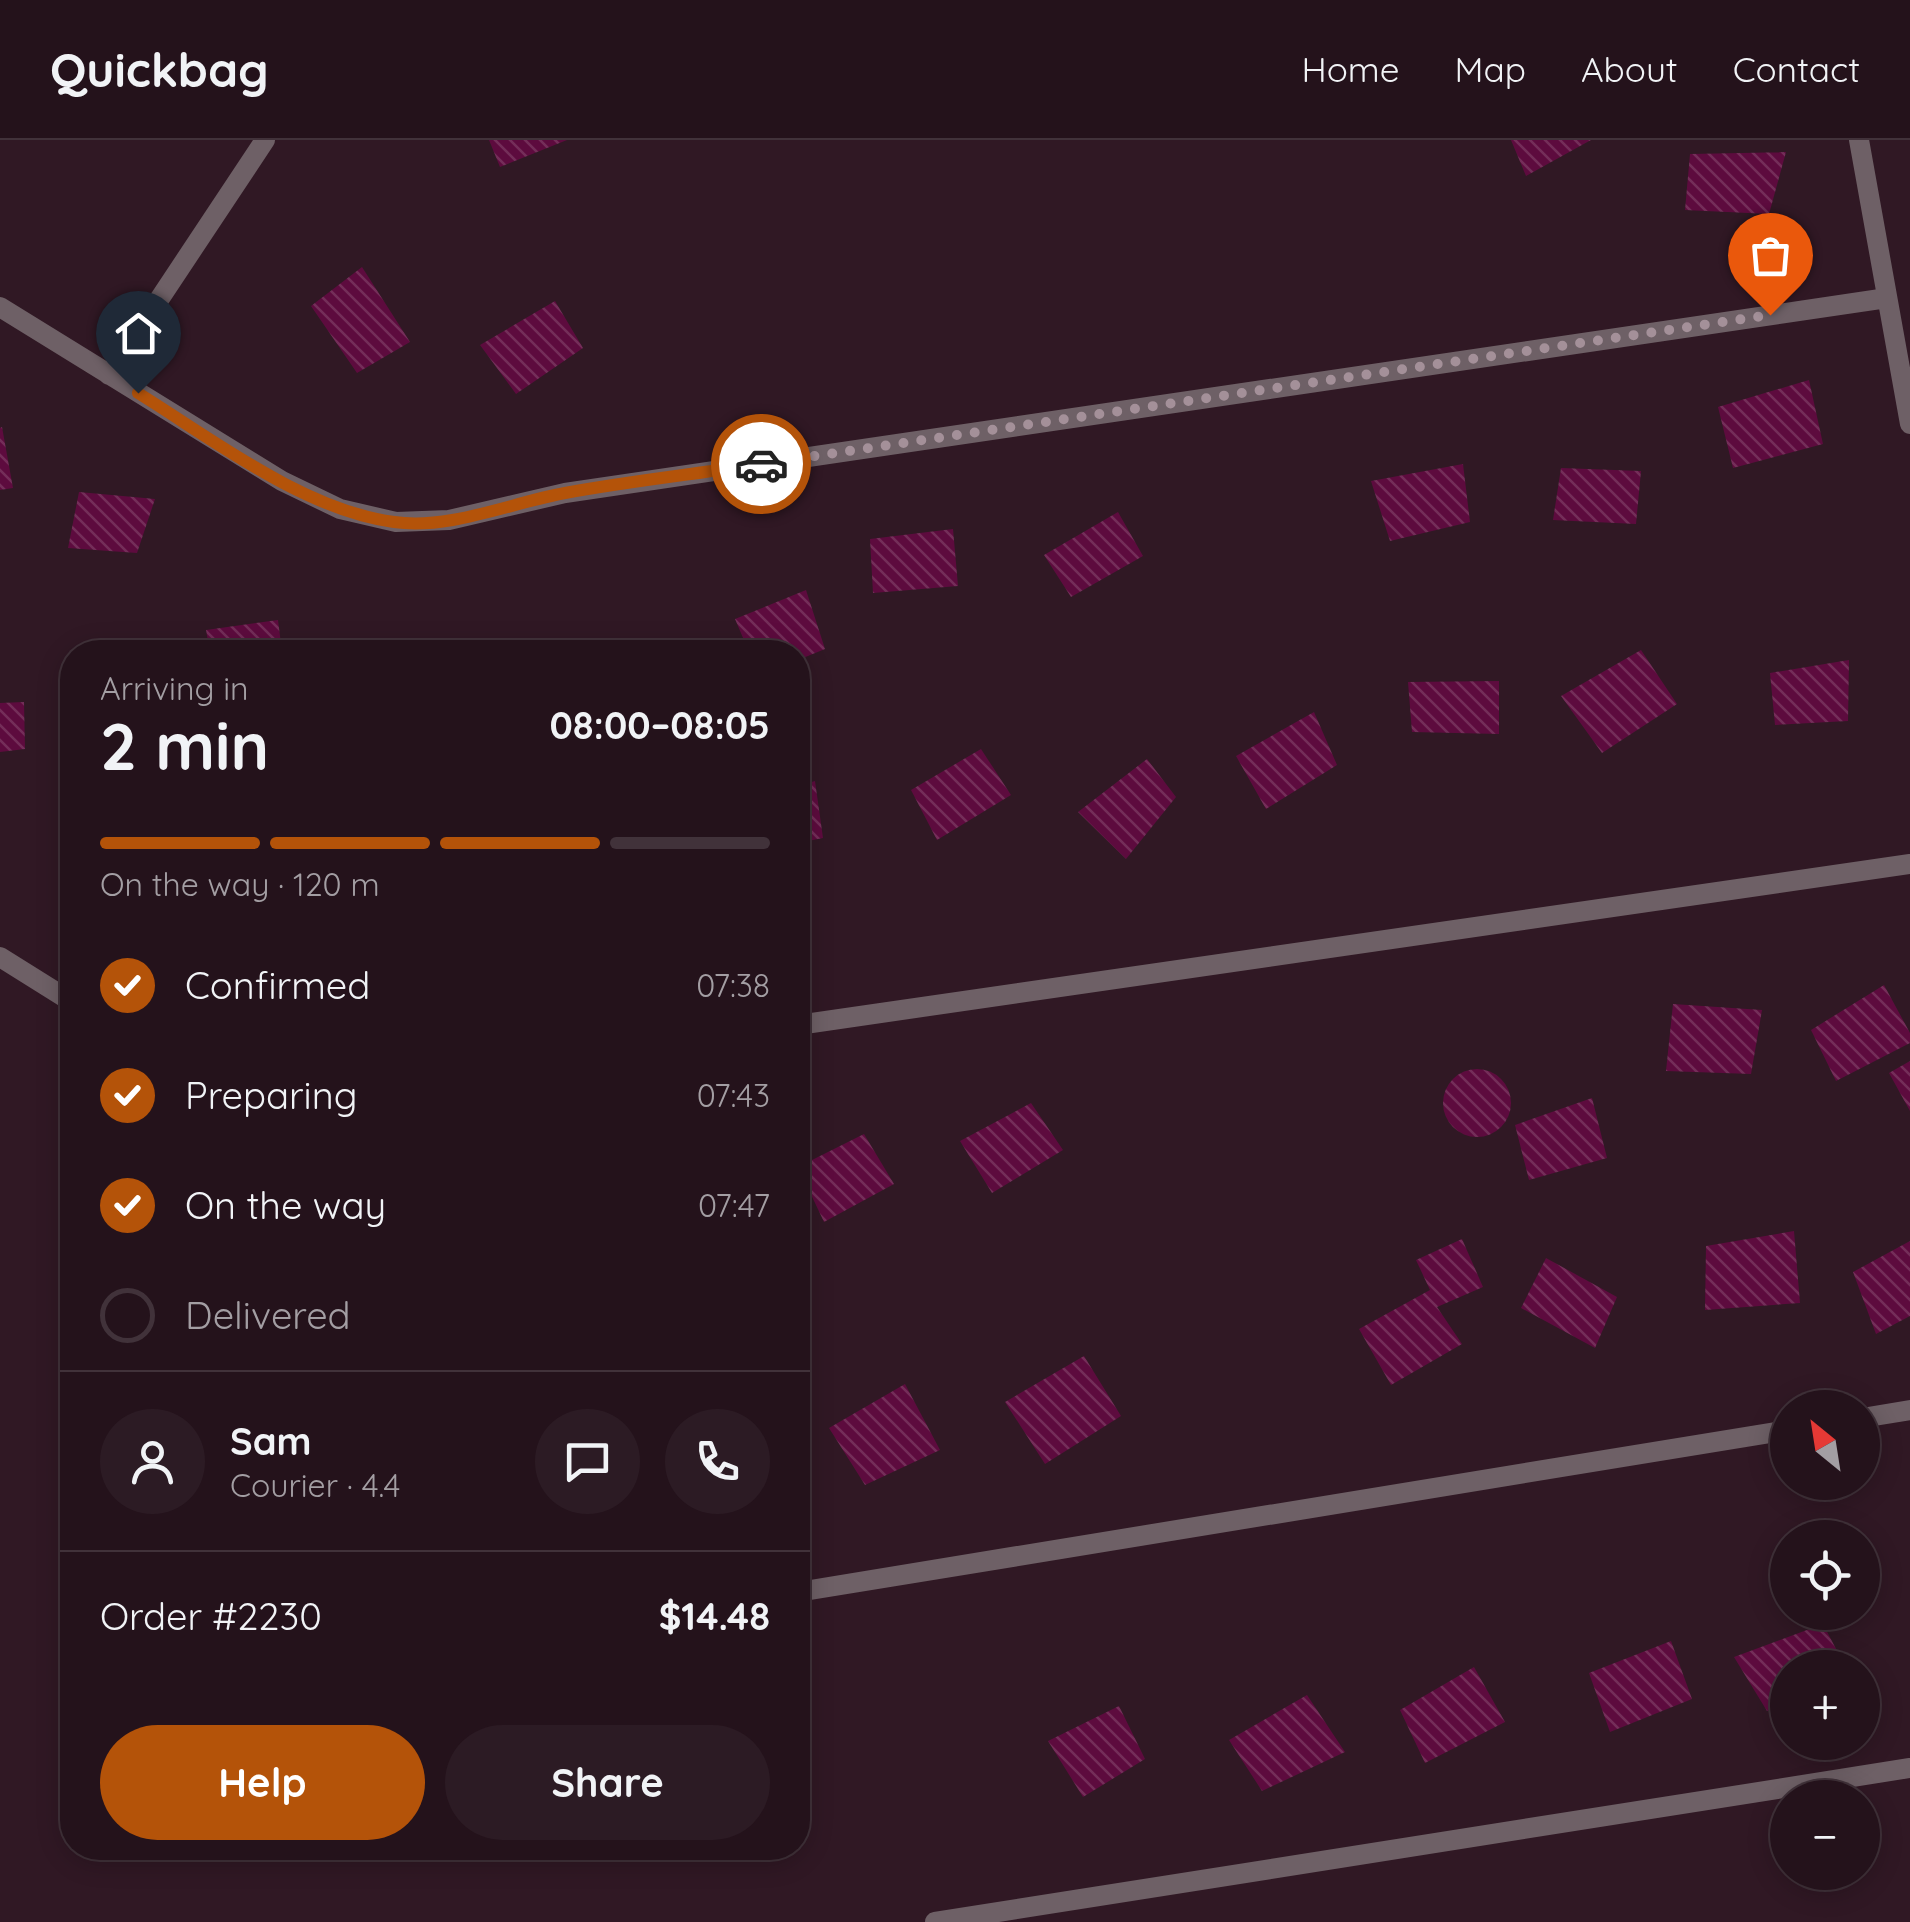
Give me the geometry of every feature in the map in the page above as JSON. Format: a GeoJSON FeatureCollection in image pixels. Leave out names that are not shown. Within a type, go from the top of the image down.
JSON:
{"type":"FeatureCollection","features":[{"type":"Feature","properties":{"kind":"street"},"geometry":{"type":"LineString","coordinates":[[109,375],[266,140]]}},
{"type":"Feature","properties":{"kind":"street"},"geometry":{"type":"LineString","coordinates":[[1859,140],[1910,424]]}},
{"type":"Feature","properties":{"kind":"street"},"geometry":{"type":"LineString","coordinates":[[0,307],[282,481],[340,509],[396,522],[449,520],[565,493],[1887,298]]}},
{"type":"Feature","properties":{"kind":"street"},"geometry":{"type":"LineString","coordinates":[[810,1023],[1910,864]]}},
{"type":"Feature","properties":{"kind":"street"},"geometry":{"type":"LineString","coordinates":[[0,956],[60,994]]}},
{"type":"Feature","properties":{"kind":"street"},"geometry":{"type":"LineString","coordinates":[[1880,1415],[1910,1410]]}},
{"type":"Feature","properties":{"kind":"street"},"geometry":{"type":"LineString","coordinates":[[810,1590],[1770,1433]]}},
{"type":"Feature","properties":{"kind":"street"},"geometry":{"type":"LineString","coordinates":[[935,1922],[1910,1768]]}},
{"type":"Feature","properties":{"kind":"building"},"geometry":{"type":"Polygon","coordinates":[[[489,140],[567,140],[500,167],[489,140]]]}},
{"type":"Feature","properties":{"kind":"building"},"geometry":{"type":"Polygon","coordinates":[[[1511,140],[1591,140],[1526,176],[1511,140]]]}},
{"type":"Feature","properties":{"kind":"building"},"geometry":{"type":"Polygon","coordinates":[[[1786,152],[1769,214],[1685,210],[1690,154],[1786,152]]]}},
{"type":"Feature","properties":{"kind":"building"},"geometry":{"type":"Polygon","coordinates":[[[362,267],[410,342],[357,373],[311,306],[362,267]]]}},
{"type":"Feature","properties":{"kind":"building"},"geometry":{"type":"Polygon","coordinates":[[[555,301],[583,348],[516,394],[480,345],[555,301]]]}},
{"type":"Feature","properties":{"kind":"building"},"geometry":{"type":"Polygon","coordinates":[[[1809,380],[1823,444],[1733,468],[1718,407],[1809,380]]]}},
{"type":"Feature","properties":{"kind":"building"},"geometry":{"type":"Polygon","coordinates":[[[0,428],[13,488],[0,490],[0,428]]]}},
{"type":"Feature","properties":{"kind":"building"},"geometry":{"type":"Polygon","coordinates":[[[1463,464],[1470,522],[1390,541],[1371,481],[1463,464]]]}},
{"type":"Feature","properties":{"kind":"building"},"geometry":{"type":"Polygon","coordinates":[[[1561,468],[1641,471],[1636,524],[1553,520],[1561,468]]]}},
{"type":"Feature","properties":{"kind":"building"},"geometry":{"type":"Polygon","coordinates":[[[79,492],[155,499],[137,553],[68,548],[79,492]]]}},
{"type":"Feature","properties":{"kind":"building"},"geometry":{"type":"Polygon","coordinates":[[[1118,512],[1143,556],[1071,597],[1044,555],[1118,512]]]}},
{"type":"Feature","properties":{"kind":"building"},"geometry":{"type":"Polygon","coordinates":[[[953,529],[958,586],[873,593],[870,539],[953,529]]]}},
{"type":"Feature","properties":{"kind":"building"},"geometry":{"type":"Polygon","coordinates":[[[806,590],[825,649],[810,655],[810,640],[744,640],[735,619],[806,590]]]}},
{"type":"Feature","properties":{"kind":"building"},"geometry":{"type":"Polygon","coordinates":[[[278,620],[280,640],[208,640],[206,630],[278,620]]]}},
{"type":"Feature","properties":{"kind":"building"},"geometry":{"type":"Polygon","coordinates":[[[1641,650],[1677,704],[1602,753],[1561,696],[1641,650]]]}},
{"type":"Feature","properties":{"kind":"building"},"geometry":{"type":"Polygon","coordinates":[[[1849,660],[1848,721],[1775,725],[1770,673],[1849,660]]]}},
{"type":"Feature","properties":{"kind":"building"},"geometry":{"type":"Polygon","coordinates":[[[1499,681],[1499,734],[1412,732],[1408,682],[1499,681]]]}},
{"type":"Feature","properties":{"kind":"building"},"geometry":{"type":"Polygon","coordinates":[[[24,702],[25,749],[0,752],[0,703],[24,702]]]}},
{"type":"Feature","properties":{"kind":"building"},"geometry":{"type":"Polygon","coordinates":[[[1314,712],[1337,765],[1266,809],[1236,756],[1314,712]]]}},
{"type":"Feature","properties":{"kind":"building"},"geometry":{"type":"Polygon","coordinates":[[[981,749],[1011,795],[937,840],[911,790],[981,749]]]}},
{"type":"Feature","properties":{"kind":"building"},"geometry":{"type":"Polygon","coordinates":[[[1147,759],[1176,797],[1126,859],[1078,812],[1147,759]]]}},
{"type":"Feature","properties":{"kind":"building"},"geometry":{"type":"Polygon","coordinates":[[[815,781],[823,838],[810,841],[810,782],[815,781]]]}},
{"type":"Feature","properties":{"kind":"building"},"geometry":{"type":"Polygon","coordinates":[[[1884,985],[1910,1033],[1910,1043],[1836,1081],[1811,1030],[1884,985]]]}},
{"type":"Feature","properties":{"kind":"building"},"geometry":{"type":"Polygon","coordinates":[[[1673,1004],[1762,1010],[1751,1074],[1666,1071],[1673,1004]]]}},
{"type":"Feature","properties":{"kind":"building"},"geometry":{"type":"Polygon","coordinates":[[[1910,1061],[1910,1111],[1889,1073],[1910,1061]]]}},
{"type":"Feature","properties":{"kind":"building"},"geometry":{"type":"Polygon","coordinates":[[[1477,1069],[1490,1071],[1501,1079],[1509,1090],[1509,1116],[1501,1127],[1490,1135],[1477,1137],[1464,1135],[1453,1127],[1445,1116],[1443,1103],[1445,1090],[1453,1079],[1464,1071],[1477,1069]]]}},
{"type":"Feature","properties":{"kind":"building"},"geometry":{"type":"Polygon","coordinates":[[[1592,1098],[1607,1158],[1529,1180],[1515,1125],[1592,1098]]]}},
{"type":"Feature","properties":{"kind":"building"},"geometry":{"type":"Polygon","coordinates":[[[1031,1103],[1063,1150],[992,1193],[960,1141],[1031,1103]]]}},
{"type":"Feature","properties":{"kind":"building"},"geometry":{"type":"Polygon","coordinates":[[[864,1134],[894,1184],[824,1222],[810,1192],[810,1161],[864,1134]]]}},
{"type":"Feature","properties":{"kind":"building"},"geometry":{"type":"Polygon","coordinates":[[[1794,1231],[1800,1303],[1705,1310],[1706,1246],[1794,1231]]]}},
{"type":"Feature","properties":{"kind":"building"},"geometry":{"type":"Polygon","coordinates":[[[1462,1239],[1483,1287],[1437,1307],[1462,1344],[1391,1385],[1359,1329],[1430,1290],[1416,1260],[1462,1239]]]}},
{"type":"Feature","properties":{"kind":"building"},"geometry":{"type":"Polygon","coordinates":[[[1910,1241],[1910,1316],[1876,1334],[1853,1272],[1910,1241]]]}},
{"type":"Feature","properties":{"kind":"building"},"geometry":{"type":"Polygon","coordinates":[[[1546,1258],[1617,1297],[1595,1348],[1521,1308],[1546,1258]]]}},
{"type":"Feature","properties":{"kind":"building"},"geometry":{"type":"Polygon","coordinates":[[[1084,1356],[1121,1416],[1045,1464],[1005,1402],[1084,1356]]]}},
{"type":"Feature","properties":{"kind":"building"},"geometry":{"type":"Polygon","coordinates":[[[905,1384],[940,1450],[865,1485],[829,1428],[905,1384]]]}},
{"type":"Feature","properties":{"kind":"building"},"geometry":{"type":"Polygon","coordinates":[[[1807,1630],[1826,1630],[1837,1650],[1770,1650],[1767,1711],[1734,1657],[1807,1630]]]}},
{"type":"Feature","properties":{"kind":"building"},"geometry":{"type":"Polygon","coordinates":[[[1671,1641],[1692,1699],[1610,1732],[1589,1673],[1671,1641]]]}},
{"type":"Feature","properties":{"kind":"building"},"geometry":{"type":"Polygon","coordinates":[[[1474,1667],[1505,1722],[1425,1763],[1400,1710],[1474,1667]]]}},
{"type":"Feature","properties":{"kind":"building"},"geometry":{"type":"Polygon","coordinates":[[[1307,1695],[1345,1752],[1262,1791],[1229,1740],[1307,1695]]]}},
{"type":"Feature","properties":{"kind":"building"},"geometry":{"type":"Polygon","coordinates":[[[1119,1706],[1145,1759],[1083,1797],[1048,1741],[1119,1706]]]}},
{"type":"Feature","properties":{"kind":"way so far"},"geometry":{"type":"LineString","coordinates":[[761,464],[1770,315]]}},
{"type":"Feature","properties":{"kind":"route"},"geometry":{"type":"LineString","coordinates":[[138,393],[282,481],[340,509],[396,522],[449,520],[565,493],[761,464]]}}]}
